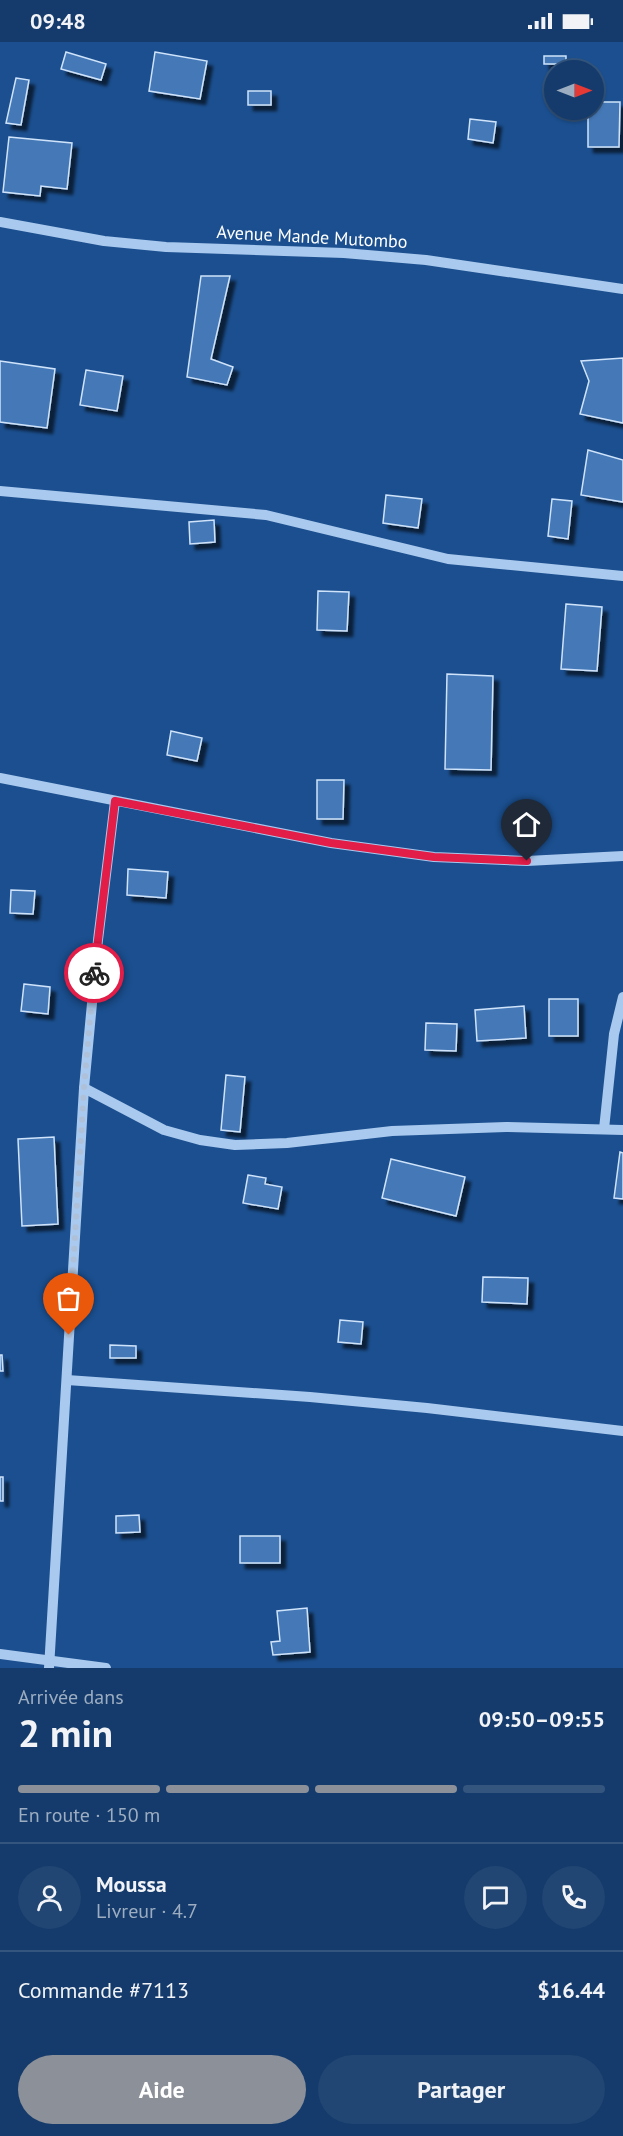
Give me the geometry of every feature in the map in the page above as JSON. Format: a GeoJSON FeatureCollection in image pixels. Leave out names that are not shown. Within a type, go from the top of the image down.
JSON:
{"type":"FeatureCollection","features":[{"type":"Feature","properties":{"kind":"street","name":"Avenue Mande Mutombo"},"geometry":{"type":"LineString","coordinates":[[0,222],[104,241],[156,246],[344,253],[426,260],[623,289]]}},
{"type":"Feature","properties":{"kind":"street"},"geometry":{"type":"LineString","coordinates":[[0,491],[266,515],[448,559],[623,576]]}},
{"type":"Feature","properties":{"kind":"street"},"geometry":{"type":"LineString","coordinates":[[0,778],[331,843],[434,857],[527,861],[623,856]]}},
{"type":"Feature","properties":{"kind":"street"},"geometry":{"type":"LineString","coordinates":[[49,1664],[84,1088],[98,940],[115,801]]}},
{"type":"Feature","properties":{"kind":"street"},"geometry":{"type":"LineString","coordinates":[[604,1129],[614,1034],[623,997]]}},
{"type":"Feature","properties":{"kind":"street"},"geometry":{"type":"LineString","coordinates":[[84,1088],[164,1130],[200,1140],[235,1145],[287,1143],[392,1131],[506,1128],[623,1130]]}},
{"type":"Feature","properties":{"kind":"street"},"geometry":{"type":"LineString","coordinates":[[67,1380],[322,1398],[623,1431]]}},
{"type":"Feature","properties":{"kind":"street"},"geometry":{"type":"LineString","coordinates":[[0,1654],[49,1664],[106,1668]]}},
{"type":"Feature","properties":{"kind":"building"},"geometry":{"type":"Polygon","coordinates":[[[66,52],[106,64],[101,80],[61,69],[66,52]]]}},
{"type":"Feature","properties":{"kind":"building"},"geometry":{"type":"Polygon","coordinates":[[[155,52],[207,61],[200,99],[149,91],[155,52]]]}},
{"type":"Feature","properties":{"kind":"building"},"geometry":{"type":"Polygon","coordinates":[[[544,56],[566,56],[566,60],[544,60],[544,56]]]}},
{"type":"Feature","properties":{"kind":"building"},"geometry":{"type":"Polygon","coordinates":[[[16,78],[29,80],[21,125],[6,123],[16,78]]]}},
{"type":"Feature","properties":{"kind":"building"},"geometry":{"type":"Polygon","coordinates":[[[248,91],[271,91],[271,105],[248,105],[248,91]]]}},
{"type":"Feature","properties":{"kind":"building"},"geometry":{"type":"Polygon","coordinates":[[[604,102],[620,102],[619,147],[588,147],[588,120],[604,120],[604,102]]]}},
{"type":"Feature","properties":{"kind":"building"},"geometry":{"type":"Polygon","coordinates":[[[470,119],[496,122],[493,143],[468,139],[470,119]]]}},
{"type":"Feature","properties":{"kind":"building"},"geometry":{"type":"Polygon","coordinates":[[[9,137],[72,143],[67,189],[41,186],[40,196],[3,192],[9,137]]]}},
{"type":"Feature","properties":{"kind":"building"},"geometry":{"type":"Polygon","coordinates":[[[201,276],[230,276],[211,359],[233,367],[227,385],[187,377],[201,276]]]}},
{"type":"Feature","properties":{"kind":"building"},"geometry":{"type":"Polygon","coordinates":[[[623,358],[623,423],[580,414],[589,381],[581,361],[623,358]]]}},
{"type":"Feature","properties":{"kind":"building"},"geometry":{"type":"Polygon","coordinates":[[[0,361],[55,369],[47,428],[0,422],[0,361]]]}},
{"type":"Feature","properties":{"kind":"building"},"geometry":{"type":"Polygon","coordinates":[[[86,370],[123,376],[117,411],[80,405],[86,370]]]}},
{"type":"Feature","properties":{"kind":"building"},"geometry":{"type":"Polygon","coordinates":[[[588,450],[623,460],[623,502],[581,495],[588,450]]]}},
{"type":"Feature","properties":{"kind":"building"},"geometry":{"type":"Polygon","coordinates":[[[386,495],[422,499],[418,528],[383,523],[386,495]]]}},
{"type":"Feature","properties":{"kind":"building"},"geometry":{"type":"Polygon","coordinates":[[[552,499],[572,501],[568,539],[548,536],[552,499]]]}},
{"type":"Feature","properties":{"kind":"building"},"geometry":{"type":"Polygon","coordinates":[[[214,520],[215,542],[190,544],[189,522],[214,520]]]}},
{"type":"Feature","properties":{"kind":"building"},"geometry":{"type":"Polygon","coordinates":[[[318,591],[349,592],[347,631],[317,630],[318,591]]]}},
{"type":"Feature","properties":{"kind":"building"},"geometry":{"type":"Polygon","coordinates":[[[566,604],[602,607],[597,671],[561,669],[566,604]]]}},
{"type":"Feature","properties":{"kind":"building"},"geometry":{"type":"Polygon","coordinates":[[[447,674],[493,676],[491,770],[445,769],[447,674]]]}},
{"type":"Feature","properties":{"kind":"building"},"geometry":{"type":"Polygon","coordinates":[[[171,731],[202,738],[197,761],[167,755],[171,731]]]}},
{"type":"Feature","properties":{"kind":"building"},"geometry":{"type":"Polygon","coordinates":[[[317,780],[344,780],[343,819],[317,819],[317,780]]]}},
{"type":"Feature","properties":{"kind":"building"},"geometry":{"type":"Polygon","coordinates":[[[128,869],[168,872],[166,898],[127,895],[128,869]]]}},
{"type":"Feature","properties":{"kind":"building"},"geometry":{"type":"Polygon","coordinates":[[[11,890],[35,891],[33,914],[10,913],[11,890]]]}},
{"type":"Feature","properties":{"kind":"building"},"geometry":{"type":"Polygon","coordinates":[[[24,984],[50,987],[48,1014],[21,1011],[24,984]]]}},
{"type":"Feature","properties":{"kind":"building"},"geometry":{"type":"Polygon","coordinates":[[[549,999],[578,999],[578,1036],[549,1036],[549,999]]]}},
{"type":"Feature","properties":{"kind":"building"},"geometry":{"type":"Polygon","coordinates":[[[524,1006],[526,1038],[477,1041],[475,1010],[524,1006]]]}},
{"type":"Feature","properties":{"kind":"building"},"geometry":{"type":"Polygon","coordinates":[[[426,1023],[457,1024],[456,1051],[425,1050],[426,1023]]]}},
{"type":"Feature","properties":{"kind":"building"},"geometry":{"type":"Polygon","coordinates":[[[226,1075],[245,1077],[240,1132],[221,1130],[226,1075]]]}},
{"type":"Feature","properties":{"kind":"building"},"geometry":{"type":"Polygon","coordinates":[[[54,1137],[58,1224],[22,1226],[18,1139],[54,1137]]]}},
{"type":"Feature","properties":{"kind":"building"},"geometry":{"type":"Polygon","coordinates":[[[620,1152],[623,1153],[623,1199],[614,1198],[620,1152]]]}},
{"type":"Feature","properties":{"kind":"building"},"geometry":{"type":"Polygon","coordinates":[[[391,1159],[465,1177],[456,1216],[382,1198],[391,1159]]]}},
{"type":"Feature","properties":{"kind":"building"},"geometry":{"type":"Polygon","coordinates":[[[248,1175],[266,1178],[265,1184],[282,1187],[278,1209],[243,1203],[248,1175]]]}},
{"type":"Feature","properties":{"kind":"building"},"geometry":{"type":"Polygon","coordinates":[[[483,1277],[528,1278],[527,1304],[482,1302],[483,1277]]]}},
{"type":"Feature","properties":{"kind":"building"},"geometry":{"type":"Polygon","coordinates":[[[340,1320],[363,1322],[361,1344],[338,1342],[340,1320]]]}},
{"type":"Feature","properties":{"kind":"building"},"geometry":{"type":"Polygon","coordinates":[[[110,1345],[136,1346],[136,1358],[110,1358],[110,1345]]]}},
{"type":"Feature","properties":{"kind":"building"},"geometry":{"type":"Polygon","coordinates":[[[0,1355],[2,1355],[3,1371],[0,1371],[0,1355]]]}},
{"type":"Feature","properties":{"kind":"building"},"geometry":{"type":"Polygon","coordinates":[[[0,1477],[3,1477],[3,1501],[0,1501],[0,1477]]]}},
{"type":"Feature","properties":{"kind":"building"},"geometry":{"type":"Polygon","coordinates":[[[139,1515],[140,1532],[116,1533],[116,1516],[139,1515]]]}},
{"type":"Feature","properties":{"kind":"building"},"geometry":{"type":"Polygon","coordinates":[[[240,1536],[280,1536],[280,1563],[240,1563],[240,1536]]]}},
{"type":"Feature","properties":{"kind":"building"},"geometry":{"type":"Polygon","coordinates":[[[307,1608],[310,1652],[273,1655],[271,1642],[280,1641],[277,1611],[307,1608]]]}},
{"type":"Feature","properties":{"kind":"way so far"},"geometry":{"type":"LineString","coordinates":[[69,1335],[84,1088],[94,973]]}},
{"type":"Feature","properties":{"kind":"route"},"geometry":{"type":"LineString","coordinates":[[94,973],[115,801],[331,843],[434,857],[527,861]]}}]}
